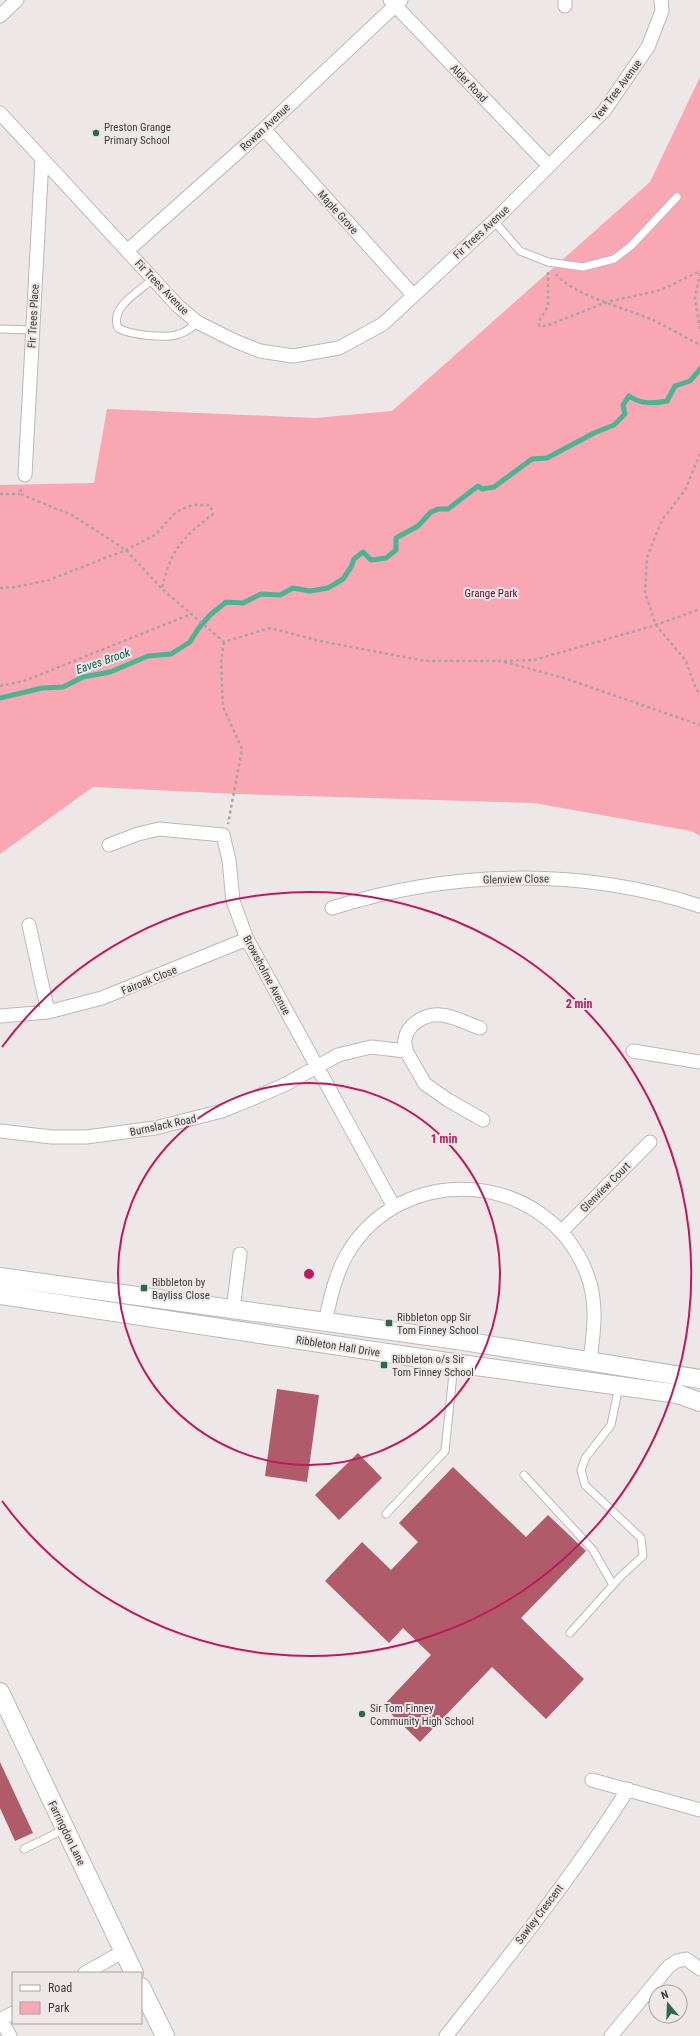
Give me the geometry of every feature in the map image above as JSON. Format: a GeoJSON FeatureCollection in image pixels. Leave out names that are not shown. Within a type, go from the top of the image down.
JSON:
{"type":"FeatureCollection","features":[{"type":"Feature","properties":{"kind":"street"},"geometry":{"type":"LineString","coordinates":[[0,16],[17,0]]}},
{"type":"Feature","properties":{"kind":"street","name":"Yew Tree Avenue"},"geometry":{"type":"LineString","coordinates":[[549,166],[604,111],[648,47],[662,11],[661,0]]}},
{"type":"Feature","properties":{"kind":"street","name":"Alder Road"},"geometry":{"type":"LineString","coordinates":[[395,2],[549,166]]}},
{"type":"Feature","properties":{"kind":"street","name":"Rowan Avenue"},"geometry":{"type":"LineString","coordinates":[[128,251],[264,129],[395,2]]}},
{"type":"Feature","properties":{"kind":"street","name":"Fir Trees Avenue"},"geometry":{"type":"LineString","coordinates":[[0,113],[178,306],[197,322],[260,351],[293,356],[339,348],[383,324],[494,221],[549,166]]}},
{"type":"Feature","properties":{"kind":"street","name":"Maple Grove"},"geometry":{"type":"LineString","coordinates":[[264,129],[413,295]]}},
{"type":"Feature","properties":{"kind":"street","name":"Fir Trees Place"},"geometry":{"type":"LineString","coordinates":[[25,475],[42,158]]}},
{"type":"Feature","properties":{"kind":"street"},"geometry":{"type":"LineString","coordinates":[[109,845],[138,834],[159,829],[223,835]]}},
{"type":"Feature","properties":{"kind":"street","name":"Browsholme Avenue"},"geometry":{"type":"LineString","coordinates":[[223,835],[229,860],[233,901],[246,939],[394,1207]]}},
{"type":"Feature","properties":{"kind":"street","name":"Glenview Close"},"geometry":{"type":"LineString","coordinates":[[332,908],[396,890],[436,883],[517,878],[550,878],[616,885],[648,891],[700,906]]}},
{"type":"Feature","properties":{"kind":"street"},"geometry":{"type":"LineString","coordinates":[[28,925],[48,1012]]}},
{"type":"Feature","properties":{"kind":"street","name":"Fairoak Close"},"geometry":{"type":"LineString","coordinates":[[0,1016],[48,1012],[102,998],[246,939]]}},
{"type":"Feature","properties":{"kind":"street"},"geometry":{"type":"LineString","coordinates":[[480,1028],[448,1016],[427,1016],[419,1020],[408,1032],[405,1039],[406,1051],[425,1084],[448,1100],[483,1120]]}},
{"type":"Feature","properties":{"kind":"street","name":"Burnslack Road"},"geometry":{"type":"LineString","coordinates":[[0,1130],[52,1137],[121,1134],[155,1128],[222,1111],[286,1084],[338,1055],[371,1047],[406,1051]]}},
{"type":"Feature","properties":{"kind":"street"},"geometry":{"type":"LineString","coordinates":[[633,1051],[700,1062]]}},
{"type":"Feature","properties":{"kind":"street","name":"Glenview Court"},"geometry":{"type":"LineString","coordinates":[[561,1232],[650,1142]]}},
{"type":"Feature","properties":{"kind":"street"},"geometry":{"type":"LineString","coordinates":[[322,1344],[325,1322],[333,1288],[346,1256],[367,1228],[394,1207],[409,1200],[439,1190],[466,1188],[503,1195],[524,1204],[548,1220],[561,1232],[580,1258],[592,1289],[595,1322],[589,1381]]}},
{"type":"Feature","properties":{"kind":"street"},"geometry":{"type":"LineString","coordinates":[[233,1310],[240,1254]]}},
{"type":"Feature","properties":{"kind":"street","name":"Ribbleton Hall Drive"},"geometry":{"type":"LineString","coordinates":[[0,1277],[457,1340],[700,1378]]}},
{"type":"Feature","properties":{"kind":"street","name":"Ribbleton Hall Drive"},"geometry":{"type":"LineString","coordinates":[[0,1295],[322,1344],[678,1394],[697,1400]]}},
{"type":"Feature","properties":{"kind":"street"},"geometry":{"type":"LineString","coordinates":[[454,1363],[457,1340]]}},
{"type":"Feature","properties":{"kind":"street"},"geometry":{"type":"LineString","coordinates":[[697,1400],[700,1378]]}},
{"type":"Feature","properties":{"kind":"street","name":"Farringdon Lane"},"geometry":{"type":"LineString","coordinates":[[0,1692],[134,1972]]}},
{"type":"Feature","properties":{"kind":"street"},"geometry":{"type":"LineString","coordinates":[[592,1780],[700,1810]]}},
{"type":"Feature","properties":{"kind":"street","name":"Sawley Crescent"},"geometry":{"type":"LineString","coordinates":[[446,2036],[561,1885],[612,1815],[628,1790]]}},
{"type":"Feature","properties":{"kind":"street"},"geometry":{"type":"LineString","coordinates":[[87,1972],[124,1951]]}},
{"type":"Feature","properties":{"kind":"street"},"geometry":{"type":"LineString","coordinates":[[611,2036],[669,1966],[686,1959],[700,1969]]}},
{"type":"Feature","properties":{"kind":"street"},"geometry":{"type":"LineString","coordinates":[[142,1989],[165,2036]]}},
{"type":"Feature","properties":{"kind":"street"},"geometry":{"type":"LineString","coordinates":[[10,2036],[0,2020],[12,2014]]}},
{"type":"Feature","properties":{"kind":"lane"},"geometry":{"type":"LineString","coordinates":[[494,221],[520,251],[548,262],[583,267],[614,259],[631,246],[677,197]]}},
{"type":"Feature","properties":{"kind":"lane"},"geometry":{"type":"LineString","coordinates":[[154,279],[120,308],[116,315],[118,328],[124,332],[165,337],[183,332],[197,322]]}},
{"type":"Feature","properties":{"kind":"lane"},"geometry":{"type":"LineString","coordinates":[[0,329],[32,330]]}},
{"type":"Feature","properties":{"kind":"lane"},"geometry":{"type":"LineString","coordinates":[[386,1514],[445,1451],[454,1363]]}},
{"type":"Feature","properties":{"kind":"lane"},"geometry":{"type":"LineString","coordinates":[[570,1633],[613,1585],[643,1556],[641,1538],[585,1485],[581,1470],[586,1457],[612,1425],[619,1386]]}},
{"type":"Feature","properties":{"kind":"lane"},"geometry":{"type":"LineString","coordinates":[[524,1475],[593,1550],[613,1585]]}},
{"type":"Feature","properties":{"kind":"lane"},"geometry":{"type":"LineString","coordinates":[[24,1849],[65,1829]]}},
{"type":"Feature","properties":{"kind":"path"},"geometry":{"type":"LineString","coordinates":[[548,262],[548,306],[540,319],[539,326],[546,326],[607,302],[661,290],[700,272]]}},
{"type":"Feature","properties":{"kind":"path"},"geometry":{"type":"LineString","coordinates":[[548,262],[560,280],[587,294],[654,320],[700,345]]}},
{"type":"Feature","properties":{"kind":"path"},"geometry":{"type":"LineString","coordinates":[[700,272],[695,298],[700,330]]}},
{"type":"Feature","properties":{"kind":"path"},"geometry":{"type":"LineString","coordinates":[[700,454],[685,490],[662,520],[647,557],[645,592],[656,625],[686,661],[696,689],[700,694]]}},
{"type":"Feature","properties":{"kind":"path"},"geometry":{"type":"LineString","coordinates":[[20,494],[25,475]]}},
{"type":"Feature","properties":{"kind":"path"},"geometry":{"type":"LineString","coordinates":[[0,494],[20,494],[72,515],[126,550],[162,588],[224,642]]}},
{"type":"Feature","properties":{"kind":"path"},"geometry":{"type":"LineString","coordinates":[[0,588],[31,585],[49,580],[126,550],[155,535],[176,512],[192,505],[210,505],[213,514],[189,533],[172,555],[162,588]]}},
{"type":"Feature","properties":{"kind":"path"},"geometry":{"type":"LineString","coordinates":[[224,642],[270,628],[320,641],[425,661],[534,660],[656,625],[700,609]]}},
{"type":"Feature","properties":{"kind":"path"},"geometry":{"type":"LineString","coordinates":[[0,686],[24,681],[191,614]]}},
{"type":"Feature","properties":{"kind":"path"},"geometry":{"type":"LineString","coordinates":[[223,835],[230,816],[242,749],[223,707],[221,662],[224,642]]}},
{"type":"Feature","properties":{"kind":"path"},"geometry":{"type":"LineString","coordinates":[[501,661],[564,678],[700,726]]}},
{"type":"Feature","properties":{"kind":"green space","name":"Grange Park"},"geometry":{"type":"Polygon","coordinates":[[[700,77],[700,836],[691,831],[534,803],[238,794],[93,787],[0,854],[0,485],[94,483],[107,409],[315,418],[392,411],[650,182],[700,77]]]}},
{"type":"Feature","properties":{"kind":"building"},"geometry":{"type":"Polygon","coordinates":[[[277,1389],[319,1395],[307,1482],[265,1476],[277,1389]]]}},
{"type":"Feature","properties":{"kind":"building"},"geometry":{"type":"Polygon","coordinates":[[[358,1453],[382,1478],[339,1520],[315,1495],[358,1453]]]}},
{"type":"Feature","properties":{"kind":"building"},"geometry":{"type":"Polygon","coordinates":[[[453,1467],[526,1537],[548,1515],[586,1551],[521,1618],[584,1679],[546,1719],[492,1667],[420,1742],[383,1706],[431,1655],[403,1628],[389,1643],[325,1581],[362,1542],[391,1570],[418,1542],[399,1523],[453,1467]]]}},
{"type":"Feature","properties":{"kind":"building"},"geometry":{"type":"Polygon","coordinates":[[[0,1762],[33,1833],[15,1841],[0,1808],[0,1762]]]}},
{"type":"Feature","properties":{"kind":"waterway","name":"Eaves Brook"},"geometry":{"type":"LineString","coordinates":[[0,698],[42,688],[63,687],[83,677],[110,672],[148,656],[171,654],[190,642],[198,629],[210,615],[226,602],[243,603],[261,594],[280,595],[293,588],[310,591],[328,588],[343,579],[351,567],[354,559],[363,552],[371,560],[386,558],[396,550],[396,538],[418,526],[431,512],[438,509],[448,509],[478,486],[482,489],[494,487],[532,459],[547,458],[594,433],[614,425],[625,414],[623,405],[629,396],[638,401],[647,403],[667,401],[675,386],[690,381],[700,369]]}},
{"type":"Feature","properties":{"kind":"place","name":"Preston Grange Primary School"},"geometry":{"type":"Point","coordinates":[96,133]}},
{"type":"Feature","properties":{"kind":"place","name":"Ribbleton by Bayliss Close"},"geometry":{"type":"Point","coordinates":[144,1288]}},
{"type":"Feature","properties":{"kind":"place","name":"Ribbleton opp Sir Tom Finney School"},"geometry":{"type":"Point","coordinates":[389,1323]}},
{"type":"Feature","properties":{"kind":"place","name":"Ribbleton o/s Sir Tom Finney School"},"geometry":{"type":"Point","coordinates":[384,1365]}},
{"type":"Feature","properties":{"kind":"place","name":"Sir Tom Finney Community High School"},"geometry":{"type":"Point","coordinates":[362,1714]}}]}
